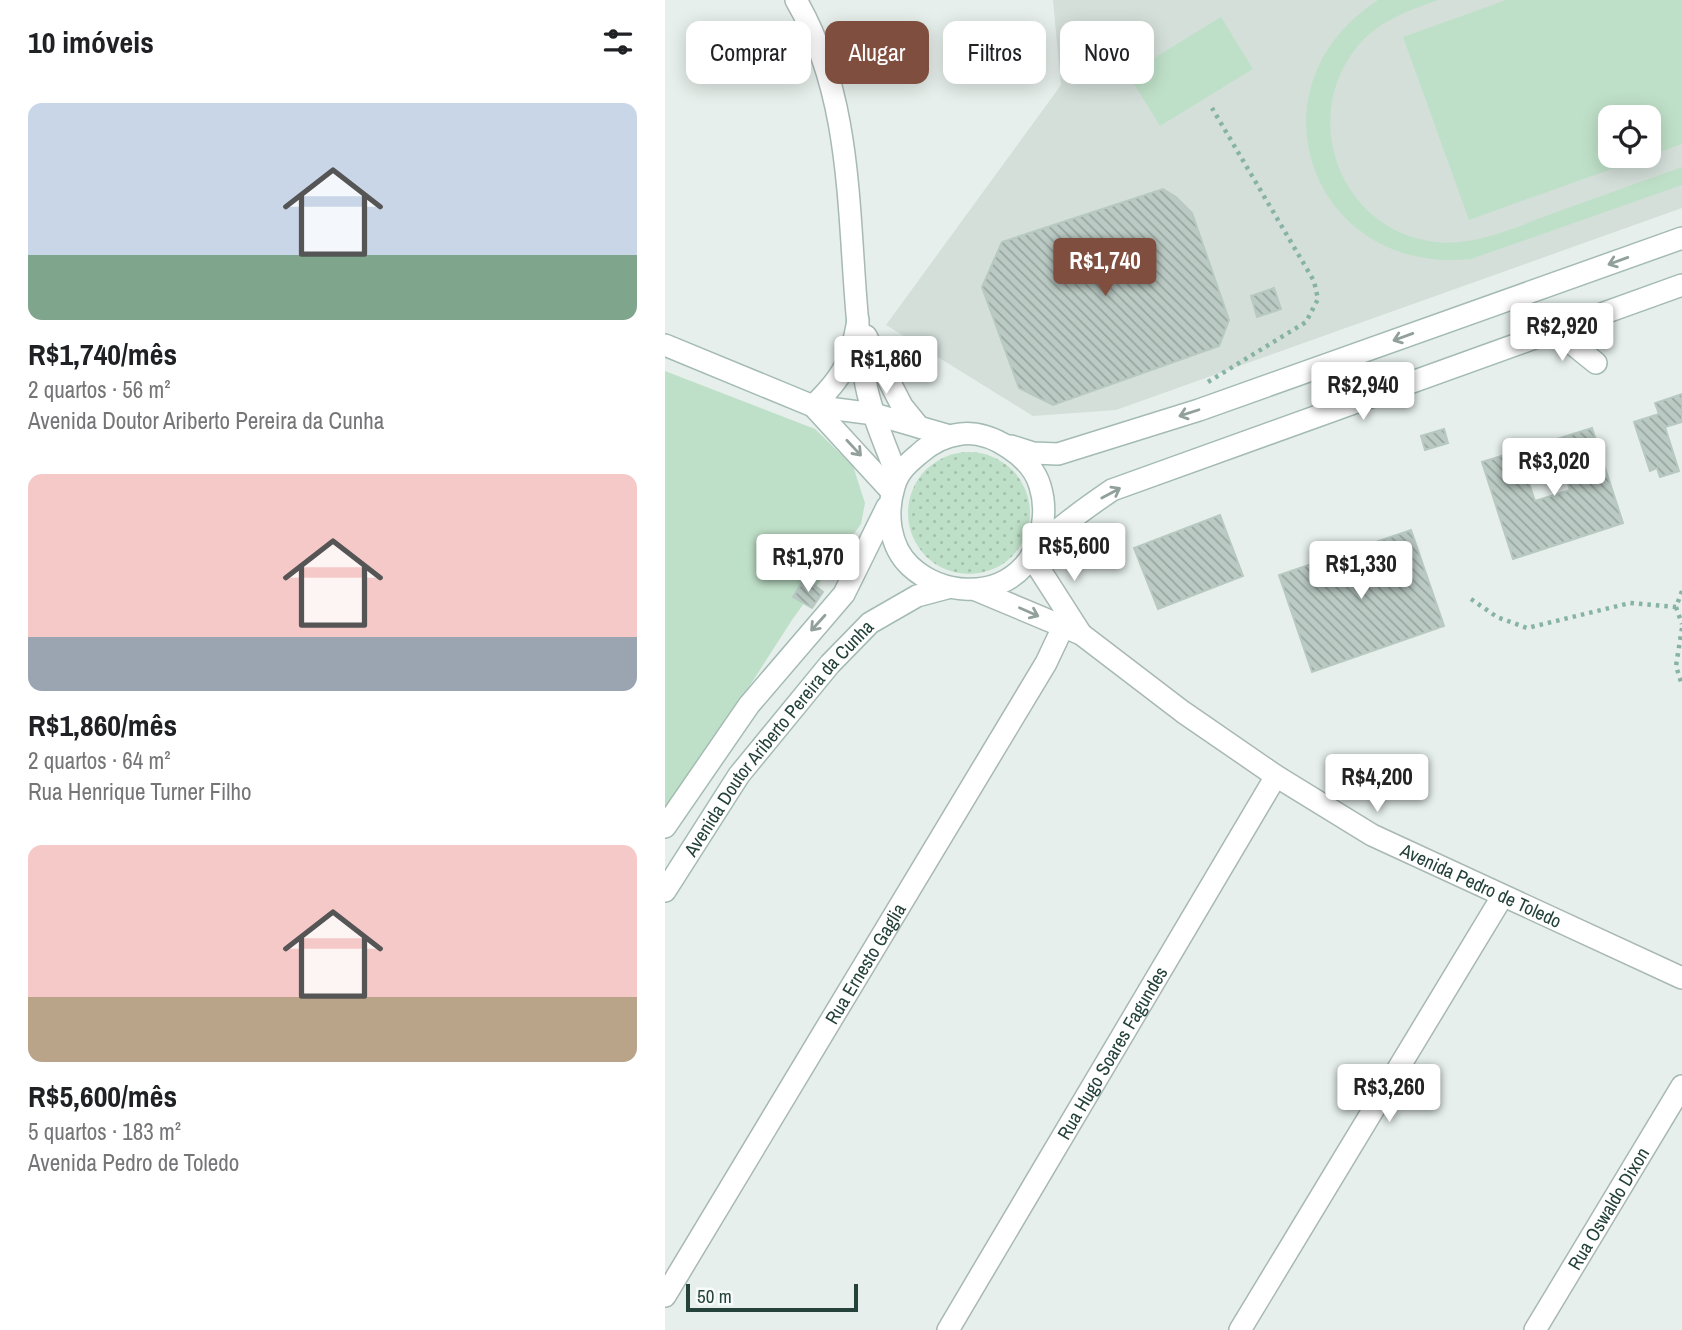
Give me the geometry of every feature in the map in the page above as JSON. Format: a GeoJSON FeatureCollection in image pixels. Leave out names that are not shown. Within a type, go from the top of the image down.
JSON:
{"type":"FeatureCollection","features":[{"type":"Feature","properties":{"kind":"street"},"geometry":{"type":"LineString","coordinates":[[796,0],[827,75],[845,145],[858,320],[867,386],[893,490],[891,533],[905,561],[921,576],[947,588],[977,590],[1006,580],[1073,516],[1112,490],[1682,285]]}},
{"type":"Feature","properties":{"kind":"street"},"geometry":{"type":"LineString","coordinates":[[893,490],[931,443],[950,436],[964,433],[1033,453],[1058,454],[1199,410],[1682,238]]}},
{"type":"Feature","properties":{"kind":"street"},"geometry":{"type":"LineString","coordinates":[[813,406],[837,382],[852,356],[858,320]]}},
{"type":"Feature","properties":{"kind":"street"},"geometry":{"type":"LineString","coordinates":[[858,320],[902,406],[919,428]]}},
{"type":"Feature","properties":{"kind":"street"},"geometry":{"type":"LineString","coordinates":[[1555,330],[1596,363]]}},
{"type":"Feature","properties":{"kind":"street"},"geometry":{"type":"LineString","coordinates":[[665,345],[813,406],[874,414],[950,436]]}},
{"type":"Feature","properties":{"kind":"street"},"geometry":{"type":"LineString","coordinates":[[813,406],[893,490]]}},
{"type":"Feature","properties":{"kind":"street"},"geometry":{"type":"LineString","coordinates":[[1000,442],[1027,463],[1040,485],[1045,519],[1034,552]]}},
{"type":"Feature","properties":{"kind":"street","name":"Avenida Doutor Ariberto Pereira da Cunha"},"geometry":{"type":"LineString","coordinates":[[665,827],[748,705],[844,594],[893,490]]}},
{"type":"Feature","properties":{"kind":"street","name":"Avenida Pedro de Toledo"},"geometry":{"type":"LineString","coordinates":[[1034,552],[1072,631]]}},
{"type":"Feature","properties":{"kind":"street","name":"Avenida Doutor Ariberto Pereira da Cunha"},"geometry":{"type":"LineString","coordinates":[[665,891],[739,775],[830,664],[870,623],[917,596],[947,588]]}},
{"type":"Feature","properties":{"kind":"street","name":"Avenida Pedro de Toledo"},"geometry":{"type":"LineString","coordinates":[[977,590],[1072,631],[1276,776],[1372,835],[1501,897],[1682,978]]}},
{"type":"Feature","properties":{"kind":"street","name":"Rua Ernesto Gaglia"},"geometry":{"type":"LineString","coordinates":[[665,1296],[1039,675],[1072,631]]}},
{"type":"Feature","properties":{"kind":"street","name":"Rua Hugo Soares Fagundes"},"geometry":{"type":"LineString","coordinates":[[948,1330],[1276,776]]}},
{"type":"Feature","properties":{"kind":"street"},"geometry":{"type":"LineString","coordinates":[[1240,1330],[1501,897]]}},
{"type":"Feature","properties":{"kind":"street","name":"Rua Oswaldo Dixon"},"geometry":{"type":"LineString","coordinates":[[1535,1330],[1682,1086]]}},
{"type":"Feature","properties":{"kind":"path"},"geometry":{"type":"LineString","coordinates":[[1200,387],[1306,322],[1318,299],[1314,281],[1212,108]]}},
{"type":"Feature","properties":{"kind":"path"},"geometry":{"type":"LineString","coordinates":[[1682,591],[1676,607],[1682,626],[1676,666],[1682,685]]}},
{"type":"Feature","properties":{"kind":"path"},"geometry":{"type":"LineString","coordinates":[[1471,599],[1497,617],[1527,628],[1630,603],[1676,607]]}},
{"type":"Feature","properties":{"kind":"shaded area"},"geometry":{"type":"Polygon","coordinates":[[[1053,0],[1682,0],[1682,208],[1116,410],[1033,416],[886,325],[1061,84],[1154,84],[1154,21],[1060,21],[1060,74],[1053,0]]]}},
{"type":"Feature","properties":{"kind":"green space"},"geometry":{"type":"Polygon","coordinates":[[[1378,0],[1438,0],[1394,18],[1365,38],[1340,75],[1332,105],[1331,135],[1338,165],[1352,191],[1372,214],[1398,231],[1429,241],[1463,242],[1513,229],[1682,167],[1682,185],[1471,259],[1416,256],[1370,238],[1336,207],[1314,168],[1306,125],[1313,80],[1337,37],[1378,0]]]}},
{"type":"Feature","properties":{"kind":"green space"},"geometry":{"type":"Polygon","coordinates":[[[1506,0],[1682,0],[1682,144],[1661,152],[1661,105],[1598,105],[1598,168],[1614,168],[1469,220],[1403,37],[1506,0]]]}},
{"type":"Feature","properties":{"kind":"green space"},"geometry":{"type":"Polygon","coordinates":[[[1221,17],[1253,69],[1160,126],[1134,84],[1154,84],[1154,58],[1221,17]]]}},
{"type":"Feature","properties":{"kind":"green space"},"geometry":{"type":"Polygon","coordinates":[[[665,371],[815,429],[853,466],[865,503],[861,524],[792,620],[665,817],[665,371]]]}},
{"type":"Feature","properties":{"kind":"green space"},"geometry":{"type":"Polygon","coordinates":[[[969,452],[993,456],[1012,470],[1026,489],[1030,513],[1026,537],[1012,556],[993,570],[969,574],[945,570],[926,556],[912,537],[908,513],[912,489],[926,470],[945,456],[969,452]]]}},
{"type":"Feature","properties":{"kind":"building"},"geometry":{"type":"Polygon","coordinates":[[[1163,189],[1176,197],[1192,213],[1229,320],[1219,346],[1053,405],[1019,388],[982,287],[1002,242],[1163,189]]]}},
{"type":"Feature","properties":{"kind":"building"},"geometry":{"type":"Polygon","coordinates":[[[1274,288],[1281,309],[1257,317],[1251,296],[1274,288]]]}},
{"type":"Feature","properties":{"kind":"building"},"geometry":{"type":"Polygon","coordinates":[[[1682,394],[1682,422],[1665,427],[1679,471],[1660,477],[1657,468],[1650,471],[1634,422],[1659,414],[1655,403],[1682,394]]]}},
{"type":"Feature","properties":{"kind":"building"},"geometry":{"type":"Polygon","coordinates":[[[1592,428],[1623,523],[1513,559],[1482,462],[1518,451],[1535,501],[1570,490],[1554,440],[1592,428]]]}},
{"type":"Feature","properties":{"kind":"building"},"geometry":{"type":"Polygon","coordinates":[[[1444,429],[1448,443],[1425,450],[1421,436],[1444,429]]]}},
{"type":"Feature","properties":{"kind":"building"},"geometry":{"type":"Polygon","coordinates":[[[1220,515],[1243,576],[1158,609],[1134,548],[1220,515]]]}},
{"type":"Feature","properties":{"kind":"building"},"geometry":{"type":"Polygon","coordinates":[[[1411,530],[1444,626],[1312,672],[1279,575],[1411,530]]]}},
{"type":"Feature","properties":{"kind":"building"},"geometry":{"type":"Polygon","coordinates":[[[805,578],[823,592],[812,608],[793,597],[805,578]]]}}]}
